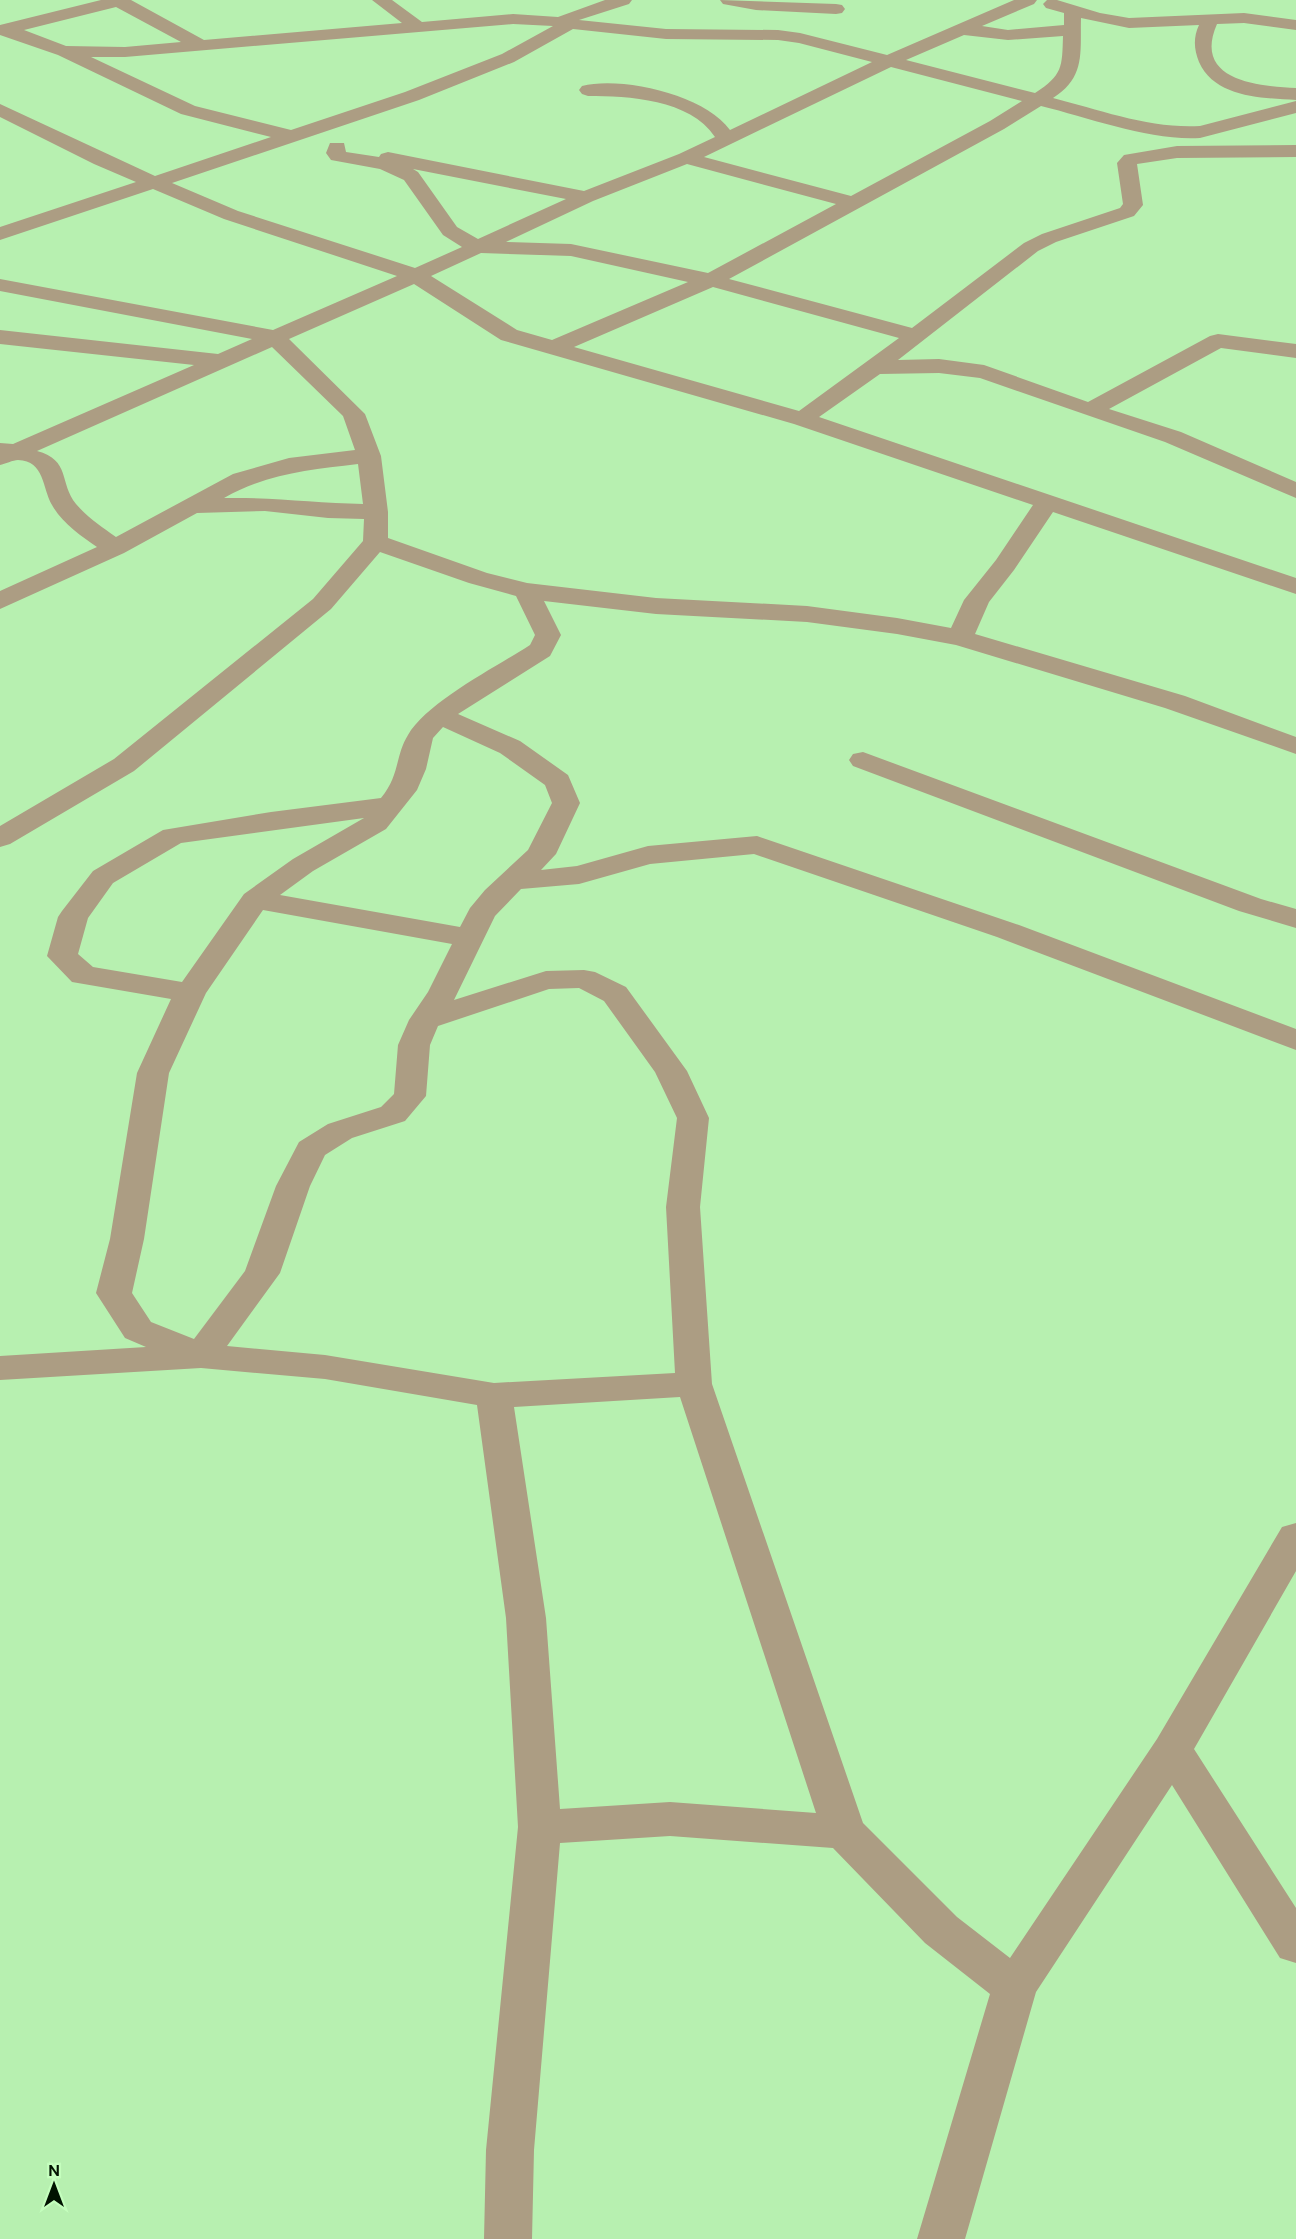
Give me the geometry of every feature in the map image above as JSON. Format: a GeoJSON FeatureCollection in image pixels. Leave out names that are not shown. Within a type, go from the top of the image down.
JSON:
{"type":"FeatureCollection","features":[{"type":"Feature","properties":{"kind":"street"},"geometry":{"type":"LineString","coordinates":[[3,30],[121,0],[202,46]]}},
{"type":"Feature","properties":{"kind":"street"},"geometry":{"type":"LineString","coordinates":[[381,0],[418,27]]}},
{"type":"Feature","properties":{"kind":"street"},"geometry":{"type":"LineString","coordinates":[[552,21],[586,13],[623,0]]}},
{"type":"Feature","properties":{"kind":"street"},"geometry":{"type":"LineString","coordinates":[[729,0],[756,5],[836,9]]}},
{"type":"Feature","properties":{"kind":"street"},"geometry":{"type":"LineString","coordinates":[[4,453],[221,361],[586,197],[686,158],[889,61],[1028,0]]}},
{"type":"Feature","properties":{"kind":"street"},"geometry":{"type":"LineString","coordinates":[[1036,0],[1098,18],[1129,23],[1267,20],[1296,25]]}},
{"type":"Feature","properties":{"kind":"street"},"geometry":{"type":"LineString","coordinates":[[554,348],[600,326],[711,280],[997,124],[1059,86],[1068,74],[1073,10]]}},
{"type":"Feature","properties":{"kind":"street"},"geometry":{"type":"LineString","coordinates":[[1211,20],[1204,30],[1204,51],[1210,69],[1243,89],[1296,94]]}},
{"type":"Feature","properties":{"kind":"street"},"geometry":{"type":"LineString","coordinates":[[64,51],[125,52],[472,21],[552,21],[666,34],[778,35],[800,38],[1134,124],[1184,133],[1200,132],[1296,107]]}},
{"type":"Feature","properties":{"kind":"street"},"geometry":{"type":"LineString","coordinates":[[0,234],[412,96],[508,58],[572,23]]}},
{"type":"Feature","properties":{"kind":"street"},"geometry":{"type":"LineString","coordinates":[[962,29],[1008,35],[1072,30]]}},
{"type":"Feature","properties":{"kind":"street"},"geometry":{"type":"LineString","coordinates":[[3,30],[64,51],[189,110],[291,137],[586,197]]}},
{"type":"Feature","properties":{"kind":"street"},"geometry":{"type":"LineString","coordinates":[[588,90],[629,91],[670,101],[712,121],[721,128],[725,138]]}},
{"type":"Feature","properties":{"kind":"street"},"geometry":{"type":"LineString","coordinates":[[0,110],[101,160],[231,215],[415,275],[509,335],[802,419],[1296,586]]}},
{"type":"Feature","properties":{"kind":"street"},"geometry":{"type":"LineString","coordinates":[[337,147],[338,156],[403,170],[411,176],[450,231],[477,247],[571,250],[626,260],[650,268],[711,280],[915,336]]}},
{"type":"Feature","properties":{"kind":"street"},"geometry":{"type":"LineString","coordinates":[[802,419],[1031,247],[1049,238],[1127,212],[1133,205],[1127,163],[1131,159],[1177,152],[1296,151]]}},
{"type":"Feature","properties":{"kind":"street"},"geometry":{"type":"LineString","coordinates":[[686,158],[855,203]]}},
{"type":"Feature","properties":{"kind":"street"},"geometry":{"type":"LineString","coordinates":[[0,213],[32,225]]}},
{"type":"Feature","properties":{"kind":"street"},"geometry":{"type":"LineString","coordinates":[[0,285],[274,337],[354,414],[369,456],[376,512],[375,542],[322,604],[124,765],[0,838]]}},
{"type":"Feature","properties":{"kind":"street"},"geometry":{"type":"LineString","coordinates":[[0,337],[221,361]]}},
{"type":"Feature","properties":{"kind":"street"},"geometry":{"type":"LineString","coordinates":[[1090,410],[1218,341],[1296,351]]}},
{"type":"Feature","properties":{"kind":"street"},"geometry":{"type":"LineString","coordinates":[[874,367],[939,366],[984,372],[1173,437],[1296,491]]}},
{"type":"Feature","properties":{"kind":"street"},"geometry":{"type":"LineString","coordinates":[[4,453],[41,459],[51,468],[63,504],[84,526],[115,548]]}},
{"type":"Feature","properties":{"kind":"street"},"geometry":{"type":"LineString","coordinates":[[0,601],[115,548],[241,479],[289,465],[369,456]]}},
{"type":"Feature","properties":{"kind":"street"},"geometry":{"type":"LineString","coordinates":[[960,638],[976,600],[1005,565],[1047,502]]}},
{"type":"Feature","properties":{"kind":"street"},"geometry":{"type":"LineString","coordinates":[[191,506],[265,504],[328,511],[376,512]]}},
{"type":"Feature","properties":{"kind":"street"},"geometry":{"type":"LineString","coordinates":[[375,542],[478,578],[526,591],[646,605],[807,614],[897,626],[960,638],[1175,702],[1296,746]]}},
{"type":"Feature","properties":{"kind":"street"},"geometry":{"type":"LineString","coordinates":[[201,1356],[138,1330],[114,1293],[127,1239],[153,1073],[190,993],[255,900],[303,865],[376,823],[403,790],[412,770],[420,737],[438,715],[541,650],[548,635],[526,591]]}},
{"type":"Feature","properties":{"kind":"street"},"geometry":{"type":"LineString","coordinates":[[201,1356],[262,1273],[293,1186],[311,1149],[340,1131],[393,1114],[410,1096],[414,1045],[425,1020],[444,992],[481,914],[496,896],[541,854],[566,803],[558,782],[510,747],[438,715]]}},
{"type":"Feature","properties":{"kind":"street"},"geometry":{"type":"LineString","coordinates":[[864,760],[1250,905],[1296,919]]}},
{"type":"Feature","properties":{"kind":"street"},"geometry":{"type":"LineString","coordinates":[[190,993],[83,975],[62,956],[73,916],[103,877],[173,836],[389,806]]}},
{"type":"Feature","properties":{"kind":"street"},"geometry":{"type":"LineString","coordinates":[[513,881],[579,875],[648,855],[758,845],[1008,931],[1296,1040]]}},
{"type":"Feature","properties":{"kind":"street"},"geometry":{"type":"LineString","coordinates":[[255,900],[471,938]]}},
{"type":"Feature","properties":{"kind":"street"},"geometry":{"type":"LineString","coordinates":[[425,1020],[546,980],[584,979],[615,994],[671,1071],[693,1118],[684,1207],[694,1384],[844,1832],[941,1930],[1015,1987]]}},
{"type":"Feature","properties":{"kind":"street"},"geometry":{"type":"LineString","coordinates":[[444,992],[480,1001]]}},
{"type":"Feature","properties":{"kind":"street"},"geometry":{"type":"LineString","coordinates":[[1,1373],[201,1356],[325,1367],[494,1395],[694,1384]]}},
{"type":"Feature","properties":{"kind":"street"},"geometry":{"type":"LineString","coordinates":[[494,1395],[526,1618],[540,1827],[510,2150],[508,2239]]}},
{"type":"Feature","properties":{"kind":"street"},"geometry":{"type":"LineString","coordinates":[[941,2239],[1015,1987],[1172,1750],[1296,1537]]}},
{"type":"Feature","properties":{"kind":"street"},"geometry":{"type":"LineString","coordinates":[[1172,1750],[1296,1945]]}},
{"type":"Feature","properties":{"kind":"street"},"geometry":{"type":"LineString","coordinates":[[540,1827],[670,1819],[844,1832]]}}]}
